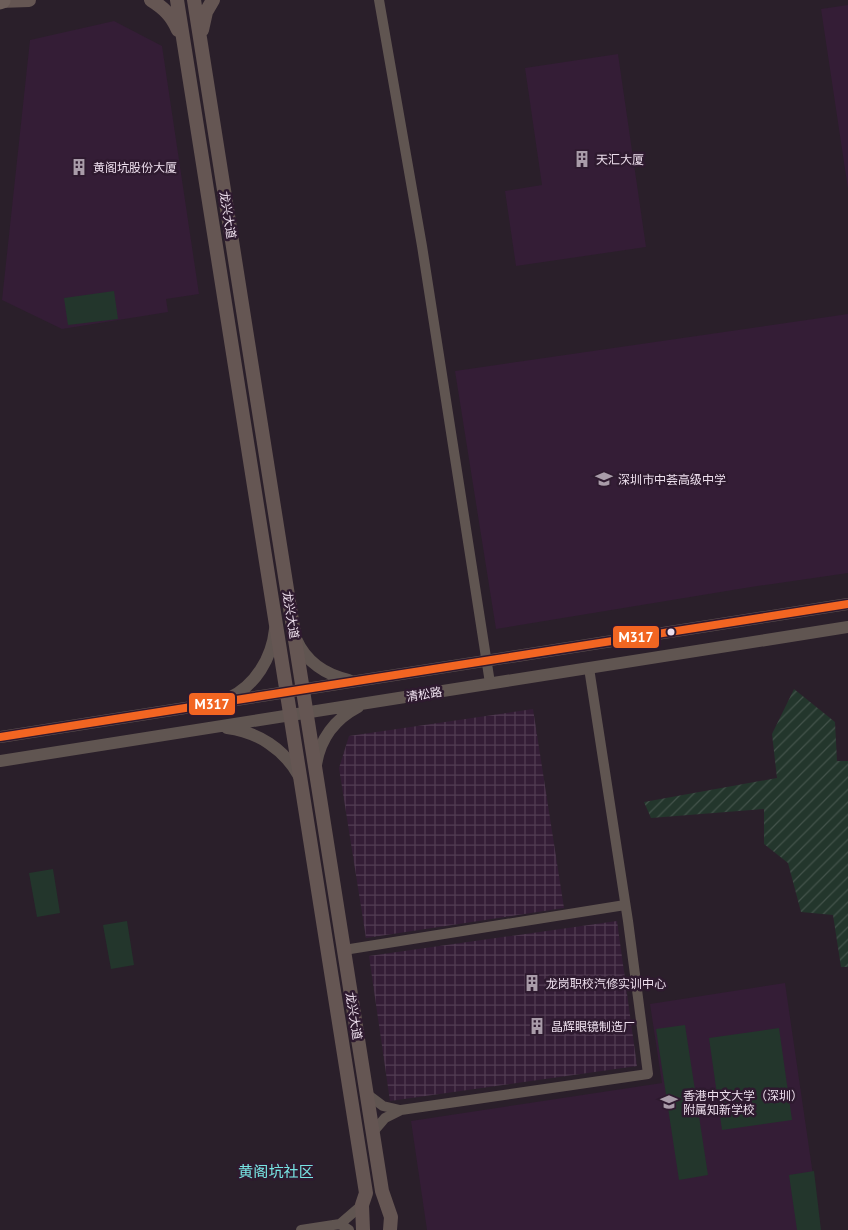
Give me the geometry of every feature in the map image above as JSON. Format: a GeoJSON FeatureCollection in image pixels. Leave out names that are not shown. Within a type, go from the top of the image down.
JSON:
{"type":"FeatureCollection","features":[{"type":"Feature","properties":{"kind":"main road"},"geometry":{"type":"LineString","coordinates":[[1,2],[28,0]]}},
{"type":"Feature","properties":{"kind":"main road"},"geometry":{"type":"LineString","coordinates":[[151,0],[170,15],[178,28],[184,45]]}},
{"type":"Feature","properties":{"kind":"main road","name":"龙兴大道"},"geometry":{"type":"LineString","coordinates":[[177,0],[366,1194],[362,1205],[363,1230]]}},
{"type":"Feature","properties":{"kind":"main road","name":"龙兴大道"},"geometry":{"type":"LineString","coordinates":[[194,0],[382,1191],[391,1217],[390,1230]]}},
{"type":"Feature","properties":{"kind":"main road"},"geometry":{"type":"LineString","coordinates":[[201,43],[202,26],[206,12],[213,0]]}},
{"type":"Feature","properties":{"kind":"main road"},"geometry":{"type":"LineString","coordinates":[[187,64],[204,61]]}},
{"type":"Feature","properties":{"kind":"street"},"geometry":{"type":"LineString","coordinates":[[380,0],[422,246],[490,684]]}},
{"type":"Feature","properties":{"kind":"street","name":"清松路"},"geometry":{"type":"LineString","coordinates":[[0,737],[848,604]]}},
{"type":"Feature","properties":{"kind":"street"},"geometry":{"type":"LineString","coordinates":[[218,703],[240,692],[258,674],[272,648],[276,622]]}},
{"type":"Feature","properties":{"kind":"street","name":"清松路"},"geometry":{"type":"LineString","coordinates":[[0,760],[848,627]]}},
{"type":"Feature","properties":{"kind":"street"},"geometry":{"type":"LineString","coordinates":[[294,635],[300,648],[316,666],[335,676],[354,681]]}},
{"type":"Feature","properties":{"kind":"street"},"geometry":{"type":"LineString","coordinates":[[373,1132],[385,1118],[401,1110],[648,1074],[625,905],[589,668]]}},
{"type":"Feature","properties":{"kind":"street"},"geometry":{"type":"LineString","coordinates":[[315,768],[322,742],[337,721],[349,711],[364,703]]}},
{"type":"Feature","properties":{"kind":"street"},"geometry":{"type":"LineString","coordinates":[[215,727],[235,729],[252,734],[270,743],[292,764],[300,779]]}},
{"type":"Feature","properties":{"kind":"street"},"geometry":{"type":"LineString","coordinates":[[344,950],[625,905]]}},
{"type":"Feature","properties":{"kind":"street"},"geometry":{"type":"LineString","coordinates":[[367,1094],[383,1106],[401,1110]]}},
{"type":"Feature","properties":{"kind":"street"},"geometry":{"type":"LineString","coordinates":[[301,1230],[344,1227],[362,1205]]}},
{"type":"Feature","properties":{"kind":"shaded area"},"geometry":{"type":"Polygon","coordinates":[[[848,5],[848,189],[821,9],[848,5]]]}},
{"type":"Feature","properties":{"kind":"shaded area"},"geometry":{"type":"Polygon","coordinates":[[[114,21],[162,46],[199,294],[166,299],[168,312],[62,329],[2,300],[30,40],[114,21]]]}},
{"type":"Feature","properties":{"kind":"shaded area","name":"天汇大厦"},"geometry":{"type":"Polygon","coordinates":[[[618,54],[646,247],[516,266],[505,191],[542,185],[525,68],[618,54]]]}},
{"type":"Feature","properties":{"kind":"shaded area","name":"深圳市中荟高级中学"},"geometry":{"type":"Polygon","coordinates":[[[848,314],[848,573],[496,629],[455,371],[848,314]]]}},
{"type":"Feature","properties":{"kind":"shaded area"},"geometry":{"type":"Polygon","coordinates":[[[533,709],[564,908],[366,938],[339,768],[349,736],[533,709]]]}},
{"type":"Feature","properties":{"kind":"shaded area"},"geometry":{"type":"Polygon","coordinates":[[[617,921],[637,1066],[390,1101],[369,956],[617,921]]]}},
{"type":"Feature","properties":{"kind":"shaded area","name":"香港中文大学（深圳） 附属知新学校"},"geometry":{"type":"Polygon","coordinates":[[[785,983],[821,1230],[427,1230],[411,1121],[662,1083],[650,1004],[785,983]]]}},
{"type":"Feature","properties":{"kind":"green space"},"geometry":{"type":"Polygon","coordinates":[[[114,291],[118,319],[68,325],[64,298],[114,291]]]}},
{"type":"Feature","properties":{"kind":"green space"},"geometry":{"type":"Polygon","coordinates":[[[794,689],[835,722],[837,761],[848,761],[848,967],[841,967],[833,915],[801,912],[788,863],[764,844],[764,809],[651,818],[644,802],[777,778],[772,734],[794,689]]]}},
{"type":"Feature","properties":{"kind":"green space"},"geometry":{"type":"Polygon","coordinates":[[[53,869],[60,913],[37,917],[29,873],[53,869]]]}},
{"type":"Feature","properties":{"kind":"green space"},"geometry":{"type":"Polygon","coordinates":[[[127,921],[134,965],[111,969],[103,925],[127,921]]]}},
{"type":"Feature","properties":{"kind":"green space"},"geometry":{"type":"Polygon","coordinates":[[[685,1025],[708,1175],[679,1180],[656,1029],[685,1025]]]}},
{"type":"Feature","properties":{"kind":"green space"},"geometry":{"type":"Polygon","coordinates":[[[779,1028],[792,1120],[722,1130],[709,1038],[779,1028]]]}},
{"type":"Feature","properties":{"kind":"green space"},"geometry":{"type":"Polygon","coordinates":[[[814,1171],[821,1230],[797,1230],[789,1175],[814,1171]]]}},
{"type":"Feature","properties":{"kind":"transit line","name":"M317"},"geometry":{"type":"LineString","coordinates":[[0,737],[848,604]]}},
{"type":"Feature","properties":{"kind":"place","name":"天汇大厦"},"geometry":{"type":"Point","coordinates":[582,159]}},
{"type":"Feature","properties":{"kind":"place","name":"黄阁坑股份大厦"},"geometry":{"type":"Point","coordinates":[79,167]}},
{"type":"Feature","properties":{"kind":"place","name":"深圳市中荟高级中学"},"geometry":{"type":"Point","coordinates":[604,479]}},
{"type":"Feature","properties":{"kind":"place","name":"龙岗职校汽修实训中心"},"geometry":{"type":"Point","coordinates":[532,983]}},
{"type":"Feature","properties":{"kind":"place","name":"晶辉眼镜制造厂"},"geometry":{"type":"Point","coordinates":[537,1026]}},
{"type":"Feature","properties":{"kind":"place","name":"香港中文大学（深圳） 附属知新学校"},"geometry":{"type":"Point","coordinates":[669,1102]}},
{"type":"Feature","properties":{"kind":"district","name":"黄阁坑社区"},"geometry":{"type":"Point","coordinates":[276,1171]}}]}
